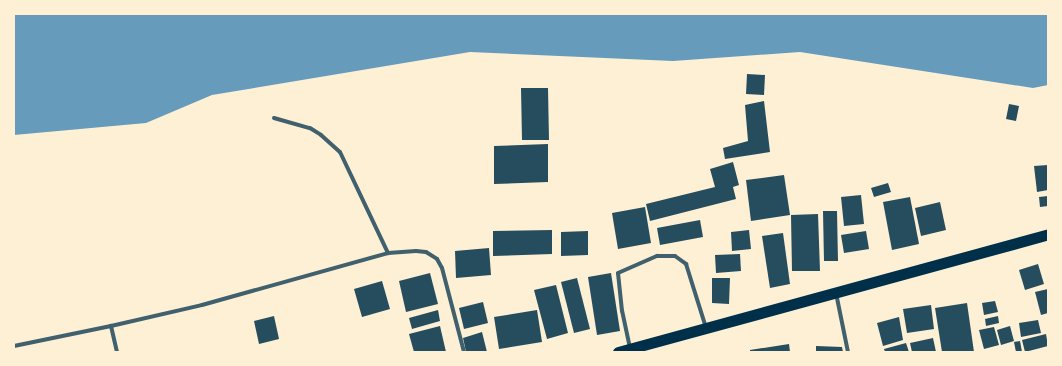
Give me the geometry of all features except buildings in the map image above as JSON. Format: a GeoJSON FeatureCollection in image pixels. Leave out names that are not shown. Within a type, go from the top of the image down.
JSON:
{"type":"FeatureCollection","features":[{"type":"Feature","properties":{"kind":"highway"},"geometry":{"type":"LineString","coordinates":[[618,352],[1048,234]]}},
{"type":"Feature","properties":{"kind":"street"},"geometry":{"type":"LineString","coordinates":[[274,118],[310,128],[321,135],[340,152],[388,253]]}},
{"type":"Feature","properties":{"kind":"street"},"geometry":{"type":"LineString","coordinates":[[14,346],[202,305],[388,253],[416,251],[426,252],[437,259],[446,277],[464,352]]}},
{"type":"Feature","properties":{"kind":"street"},"geometry":{"type":"LineString","coordinates":[[631,348],[622,311],[618,273],[657,256],[675,256],[686,264],[706,328]]}},
{"type":"Feature","properties":{"kind":"street"},"geometry":{"type":"LineString","coordinates":[[836,292],[848,352]]}},
{"type":"Feature","properties":{"kind":"street"},"geometry":{"type":"LineString","coordinates":[[111,326],[117,352]]}},
{"type":"Feature","properties":{"kind":"water"},"geometry":{"type":"Polygon","coordinates":[[[14,14],[1048,14],[1048,85],[1033,88],[800,52],[673,61],[470,52],[212,95],[146,123],[14,135],[14,14]]]}}]}
